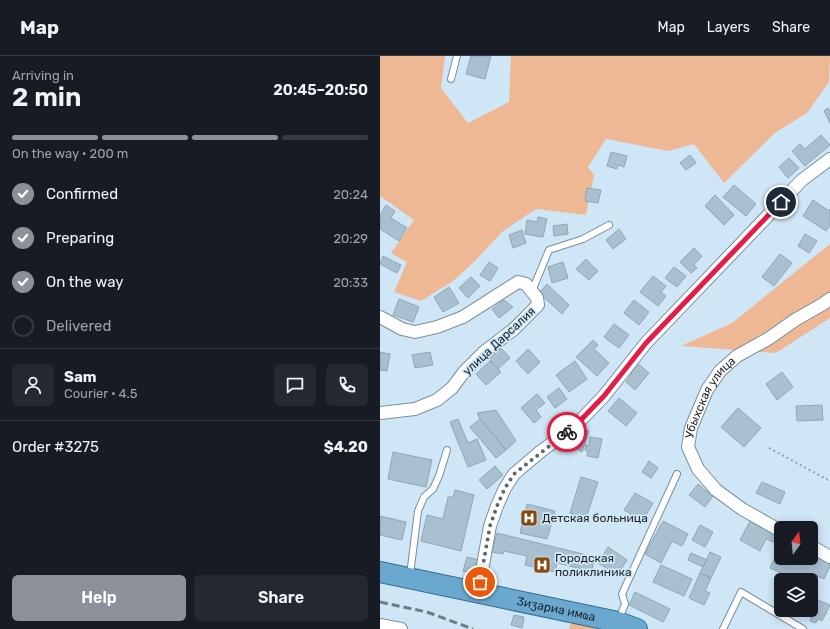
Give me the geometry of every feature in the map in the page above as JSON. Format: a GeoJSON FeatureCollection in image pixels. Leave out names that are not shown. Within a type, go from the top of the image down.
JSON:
{"type":"FeatureCollection","features":[{"type":"Feature","properties":{"kind":"highway","name":"Ӡиӡариа имҩа"},"geometry":{"type":"LineString","coordinates":[[380,572],[618,622],[637,629]]}},
{"type":"Feature","properties":{"kind":"street"},"geometry":{"type":"LineString","coordinates":[[478,593],[490,526],[505,488],[514,474],[576,425],[604,396],[651,337],[802,180],[830,159]]}},
{"type":"Feature","properties":{"kind":"street","name":"улица Дарсалия"},"geometry":{"type":"LineString","coordinates":[[380,317],[402,329],[415,332],[437,327],[462,317],[518,282],[526,284],[537,298],[538,305],[514,329],[484,352],[464,372],[452,388],[437,400],[415,409],[380,413]]}},
{"type":"Feature","properties":{"kind":"street","name":"Убыхская улица"},"geometry":{"type":"LineString","coordinates":[[774,526],[742,509],[716,490],[698,469],[688,447],[691,428],[707,390],[720,371],[737,356],[830,299]]}},
{"type":"Feature","properties":{"kind":"street"},"geometry":{"type":"LineString","coordinates":[[818,550],[830,557]]}},
{"type":"Feature","properties":{"kind":"street"},"geometry":{"type":"LineString","coordinates":[[380,625],[401,629]]}},
{"type":"Feature","properties":{"kind":"lane"},"geometry":{"type":"LineString","coordinates":[[450,80],[457,56]]}},
{"type":"Feature","properties":{"kind":"lane"},"geometry":{"type":"LineString","coordinates":[[532,291],[549,250],[583,239],[609,225]]}},
{"type":"Feature","properties":{"kind":"lane"},"geometry":{"type":"LineString","coordinates":[[409,578],[412,568],[418,511],[424,497],[433,489],[439,476],[447,450]]}},
{"type":"Feature","properties":{"kind":"lane"},"geometry":{"type":"LineString","coordinates":[[618,622],[625,604],[622,594],[677,474]]}},
{"type":"Feature","properties":{"kind":"lane"},"geometry":{"type":"LineString","coordinates":[[723,629],[741,592],[803,629]]}},
{"type":"Feature","properties":{"kind":"path"},"geometry":{"type":"LineString","coordinates":[[769,448],[830,481]]}},
{"type":"Feature","properties":{"kind":"shaded area"},"geometry":{"type":"Polygon","coordinates":[[[380,56],[445,56],[441,88],[468,123],[509,102],[511,56],[830,56],[829,82],[807,113],[776,132],[724,183],[694,144],[668,151],[606,139],[588,167],[594,175],[586,215],[536,209],[503,231],[474,262],[453,281],[421,301],[394,292],[407,262],[391,253],[414,220],[380,196],[380,56]]]}},
{"type":"Feature","properties":{"kind":"shaded area"},"geometry":{"type":"Polygon","coordinates":[[[830,244],[830,318],[776,353],[681,346],[732,323],[830,244]]]}},
{"type":"Feature","properties":{"kind":"shaded area"},"geometry":{"type":"Polygon","coordinates":[[[572,619],[606,629],[569,629],[572,619]]]}},
{"type":"Feature","properties":{"kind":"building"},"geometry":{"type":"Polygon","coordinates":[[[471,56],[491,56],[485,79],[466,74],[471,56]]]}},
{"type":"Feature","properties":{"kind":"building"},"geometry":{"type":"Polygon","coordinates":[[[828,108],[830,111],[830,123],[824,111],[828,108]]]}},
{"type":"Feature","properties":{"kind":"building"},"geometry":{"type":"Polygon","coordinates":[[[821,135],[830,145],[805,166],[792,151],[800,144],[805,149],[821,135]]]}},
{"type":"Feature","properties":{"kind":"building"},"geometry":{"type":"Polygon","coordinates":[[[611,152],[627,156],[624,167],[618,165],[617,169],[607,166],[611,152]]]}},
{"type":"Feature","properties":{"kind":"building"},"geometry":{"type":"Polygon","coordinates":[[[690,155],[696,163],[686,170],[680,163],[690,155]]]}},
{"type":"Feature","properties":{"kind":"building"},"geometry":{"type":"Polygon","coordinates":[[[789,158],[799,168],[788,178],[779,167],[789,158]]]}},
{"type":"Feature","properties":{"kind":"building"},"geometry":{"type":"Polygon","coordinates":[[[734,185],[756,204],[746,216],[723,197],[734,185]]]}},
{"type":"Feature","properties":{"kind":"building"},"geometry":{"type":"Polygon","coordinates":[[[587,188],[601,190],[598,203],[585,201],[587,188]]]}},
{"type":"Feature","properties":{"kind":"building"},"geometry":{"type":"Polygon","coordinates":[[[715,195],[734,215],[724,225],[705,206],[715,195]]]}},
{"type":"Feature","properties":{"kind":"building"},"geometry":{"type":"Polygon","coordinates":[[[813,200],[829,211],[830,209],[830,225],[826,231],[803,216],[813,200]]]}},
{"type":"Feature","properties":{"kind":"building"},"geometry":{"type":"Polygon","coordinates":[[[386,205],[395,211],[391,218],[407,228],[399,241],[380,229],[380,215],[386,205]]]}},
{"type":"Feature","properties":{"kind":"building"},"geometry":{"type":"Polygon","coordinates":[[[538,217],[547,219],[543,237],[525,234],[527,220],[537,222],[538,217]]]}},
{"type":"Feature","properties":{"kind":"building"},"geometry":{"type":"Polygon","coordinates":[[[567,224],[568,234],[554,236],[553,226],[567,224]]]}},
{"type":"Feature","properties":{"kind":"building"},"geometry":{"type":"Polygon","coordinates":[[[619,229],[626,239],[613,249],[606,240],[619,229]]]}},
{"type":"Feature","properties":{"kind":"building"},"geometry":{"type":"Polygon","coordinates":[[[522,230],[526,243],[513,248],[509,235],[522,230]]]}},
{"type":"Feature","properties":{"kind":"building"},"geometry":{"type":"Polygon","coordinates":[[[805,234],[817,241],[809,253],[798,246],[805,234]]]}},
{"type":"Feature","properties":{"kind":"building"},"geometry":{"type":"Polygon","coordinates":[[[694,248],[702,256],[694,265],[697,268],[691,273],[680,262],[694,248]]]}},
{"type":"Feature","properties":{"kind":"building"},"geometry":{"type":"Polygon","coordinates":[[[780,254],[792,263],[774,286],[762,277],[780,254]]]}},
{"type":"Feature","properties":{"kind":"building"},"geometry":{"type":"Polygon","coordinates":[[[383,256],[401,265],[397,273],[380,264],[383,256]]]}},
{"type":"Feature","properties":{"kind":"building"},"geometry":{"type":"Polygon","coordinates":[[[586,259],[598,271],[589,280],[576,269],[586,259]]]}},
{"type":"Feature","properties":{"kind":"building"},"geometry":{"type":"Polygon","coordinates":[[[489,262],[498,268],[490,281],[480,275],[489,262]]]}},
{"type":"Feature","properties":{"kind":"building"},"geometry":{"type":"Polygon","coordinates":[[[563,262],[568,278],[552,283],[548,267],[563,262]]]}},
{"type":"Feature","properties":{"kind":"building"},"geometry":{"type":"Polygon","coordinates":[[[674,267],[686,276],[677,287],[665,278],[674,267]]]}},
{"type":"Feature","properties":{"kind":"building"},"geometry":{"type":"Polygon","coordinates":[[[653,276],[666,286],[661,292],[666,296],[658,306],[640,292],[653,276]]]}},
{"type":"Feature","properties":{"kind":"building"},"geometry":{"type":"Polygon","coordinates":[[[471,277],[480,286],[468,298],[459,288],[471,277]]]}},
{"type":"Feature","properties":{"kind":"building"},"geometry":{"type":"Polygon","coordinates":[[[547,284],[569,305],[562,314],[539,293],[547,284]]]}},
{"type":"Feature","properties":{"kind":"building"},"geometry":{"type":"Polygon","coordinates":[[[449,287],[459,303],[443,312],[434,297],[449,287]]]}},
{"type":"Feature","properties":{"kind":"building"},"geometry":{"type":"Polygon","coordinates":[[[399,299],[419,307],[413,322],[393,315],[399,299]]]}},
{"type":"Feature","properties":{"kind":"building"},"geometry":{"type":"Polygon","coordinates":[[[504,300],[513,307],[499,318],[492,309],[504,300]]]}},
{"type":"Feature","properties":{"kind":"building"},"geometry":{"type":"Polygon","coordinates":[[[634,300],[649,312],[639,325],[624,313],[634,300]]]}},
{"type":"Feature","properties":{"kind":"building"},"geometry":{"type":"Polygon","coordinates":[[[614,324],[629,335],[619,348],[604,337],[614,324]]]}},
{"type":"Feature","properties":{"kind":"building"},"geometry":{"type":"Polygon","coordinates":[[[593,340],[598,345],[594,349],[609,363],[597,376],[576,357],[593,340]]]}},
{"type":"Feature","properties":{"kind":"building"},"geometry":{"type":"Polygon","coordinates":[[[501,348],[510,358],[498,369],[489,359],[501,348]]]}},
{"type":"Feature","properties":{"kind":"building"},"geometry":{"type":"Polygon","coordinates":[[[528,349],[540,362],[528,374],[516,361],[528,349]]]}},
{"type":"Feature","properties":{"kind":"building"},"geometry":{"type":"Polygon","coordinates":[[[380,352],[390,354],[387,371],[380,370],[380,352]]]}},
{"type":"Feature","properties":{"kind":"building"},"geometry":{"type":"Polygon","coordinates":[[[430,352],[433,365],[415,368],[412,355],[430,352]]]}},
{"type":"Feature","properties":{"kind":"building"},"geometry":{"type":"Polygon","coordinates":[[[490,361],[501,372],[486,385],[476,374],[490,361]]]}},
{"type":"Feature","properties":{"kind":"building"},"geometry":{"type":"Polygon","coordinates":[[[575,361],[587,379],[569,392],[556,375],[575,361]]]}},
{"type":"Feature","properties":{"kind":"building"},"geometry":{"type":"Polygon","coordinates":[[[637,363],[649,373],[635,390],[626,382],[632,373],[630,371],[637,363]]]}},
{"type":"Feature","properties":{"kind":"building"},"geometry":{"type":"Polygon","coordinates":[[[782,372],[793,387],[777,400],[766,384],[782,372]]]}},
{"type":"Feature","properties":{"kind":"building"},"geometry":{"type":"Polygon","coordinates":[[[559,388],[567,399],[555,408],[547,397],[559,388]]]}},
{"type":"Feature","properties":{"kind":"building"},"geometry":{"type":"Polygon","coordinates":[[[537,394],[545,403],[536,410],[541,417],[534,423],[521,408],[537,394]]]}},
{"type":"Feature","properties":{"kind":"building"},"geometry":{"type":"Polygon","coordinates":[[[619,398],[637,413],[626,426],[608,411],[619,398]]]}},
{"type":"Feature","properties":{"kind":"building"},"geometry":{"type":"Polygon","coordinates":[[[822,405],[823,420],[797,421],[796,406],[822,405]]]}},
{"type":"Feature","properties":{"kind":"building"},"geometry":{"type":"Polygon","coordinates":[[[738,408],[761,428],[744,447],[721,427],[738,408]]]}},
{"type":"Feature","properties":{"kind":"building"},"geometry":{"type":"Polygon","coordinates":[[[496,410],[516,441],[506,450],[480,419],[477,413],[496,410]]]}},
{"type":"Feature","properties":{"kind":"building"},"geometry":{"type":"Polygon","coordinates":[[[458,419],[468,443],[477,439],[486,460],[468,467],[450,422],[458,419]]]}},
{"type":"Feature","properties":{"kind":"building"},"geometry":{"type":"Polygon","coordinates":[[[480,419],[506,450],[496,458],[470,427],[480,419]]]}},
{"type":"Feature","properties":{"kind":"building"},"geometry":{"type":"Polygon","coordinates":[[[578,427],[589,431],[582,452],[565,441],[578,427]]]}},
{"type":"Feature","properties":{"kind":"building"},"geometry":{"type":"Polygon","coordinates":[[[590,437],[602,439],[598,458],[587,456],[588,451],[585,450],[586,445],[589,446],[590,437]]]}},
{"type":"Feature","properties":{"kind":"building"},"geometry":{"type":"Polygon","coordinates":[[[393,452],[432,460],[426,487],[388,479],[393,452]]]}},
{"type":"Feature","properties":{"kind":"building"},"geometry":{"type":"Polygon","coordinates":[[[649,461],[658,468],[651,478],[642,472],[649,461]]]}},
{"type":"Feature","properties":{"kind":"building"},"geometry":{"type":"Polygon","coordinates":[[[495,466],[503,475],[487,489],[479,480],[495,466]]]}},
{"type":"Feature","properties":{"kind":"building"},"geometry":{"type":"Polygon","coordinates":[[[581,477],[598,482],[586,518],[570,513],[581,477]]]}},
{"type":"Feature","properties":{"kind":"building"},"geometry":{"type":"Polygon","coordinates":[[[762,482],[785,492],[780,504],[756,493],[762,482]]]}},
{"type":"Feature","properties":{"kind":"building"},"geometry":{"type":"Polygon","coordinates":[[[698,484],[713,496],[705,507],[689,495],[698,484]]]}},
{"type":"Feature","properties":{"kind":"building"},"geometry":{"type":"Polygon","coordinates":[[[455,490],[474,495],[461,551],[421,541],[427,515],[443,519],[448,497],[453,497],[455,490]]]}},
{"type":"Feature","properties":{"kind":"building"},"geometry":{"type":"Polygon","coordinates":[[[635,493],[653,503],[646,515],[643,513],[640,520],[624,510],[635,493]]]}},
{"type":"Feature","properties":{"kind":"building"},"geometry":{"type":"Polygon","coordinates":[[[527,504],[555,511],[547,539],[520,533],[527,504]]]}},
{"type":"Feature","properties":{"kind":"building"},"geometry":{"type":"Polygon","coordinates":[[[380,516],[406,522],[402,540],[380,535],[380,516]]]}},
{"type":"Feature","properties":{"kind":"building"},"geometry":{"type":"Polygon","coordinates":[[[663,521],[688,534],[682,546],[672,541],[661,563],[645,554],[663,521]]]}},
{"type":"Feature","properties":{"kind":"building"},"geometry":{"type":"Polygon","coordinates":[[[750,521],[774,533],[773,542],[766,539],[760,551],[740,540],[750,521]]]}},
{"type":"Feature","properties":{"kind":"building"},"geometry":{"type":"Polygon","coordinates":[[[700,525],[713,532],[705,547],[692,540],[700,525]]]}},
{"type":"Feature","properties":{"kind":"building"},"geometry":{"type":"Polygon","coordinates":[[[497,533],[595,557],[590,576],[581,574],[582,569],[557,563],[555,572],[525,565],[527,556],[504,551],[503,554],[492,552],[497,533]]]}},
{"type":"Feature","properties":{"kind":"building"},"geometry":{"type":"Polygon","coordinates":[[[608,547],[627,560],[617,575],[598,563],[608,547]]]}},
{"type":"Feature","properties":{"kind":"building"},"geometry":{"type":"Polygon","coordinates":[[[710,552],[721,557],[711,578],[700,573],[710,552]]]}},
{"type":"Feature","properties":{"kind":"building"},"geometry":{"type":"Polygon","coordinates":[[[691,553],[707,560],[703,567],[688,560],[691,553]]]}},
{"type":"Feature","properties":{"kind":"building"},"geometry":{"type":"Polygon","coordinates":[[[818,556],[830,562],[830,566],[824,579],[818,576],[818,573],[781,573],[770,568],[774,559],[774,565],[818,565],[818,556]]]}},
{"type":"Feature","properties":{"kind":"building"},"geometry":{"type":"Polygon","coordinates":[[[467,557],[479,560],[476,574],[463,571],[467,557]]]}},
{"type":"Feature","properties":{"kind":"building"},"geometry":{"type":"Polygon","coordinates":[[[661,565],[692,579],[684,596],[653,582],[661,565]]]}},
{"type":"Feature","properties":{"kind":"building"},"geometry":{"type":"Polygon","coordinates":[[[700,573],[711,578],[705,591],[710,593],[704,605],[689,598],[700,573]]]}},
{"type":"Feature","properties":{"kind":"building"},"geometry":{"type":"Polygon","coordinates":[[[635,592],[670,609],[663,622],[629,605],[635,592]]]}},
{"type":"Feature","properties":{"kind":"building"},"geometry":{"type":"Polygon","coordinates":[[[818,600],[830,605],[822,621],[818,619],[816,623],[810,621],[812,617],[818,617],[818,600]]]}},
{"type":"Feature","properties":{"kind":"building"},"geometry":{"type":"Polygon","coordinates":[[[514,615],[524,617],[522,628],[511,625],[514,615]]]}},
{"type":"Feature","properties":{"kind":"railway"},"geometry":{"type":"LineString","coordinates":[[380,602],[427,612],[473,629]]}},
{"type":"Feature","properties":{"kind":"way so far"},"geometry":{"type":"LineString","coordinates":[[480,582],[490,526],[505,488],[514,474],[567,432]]}},
{"type":"Feature","properties":{"kind":"place","name":"Детская больница"},"geometry":{"type":"Point","coordinates":[529,518]}},
{"type":"Feature","properties":{"kind":"place","name":"Городская поликлиника"},"geometry":{"type":"Point","coordinates":[542,565]}},
{"type":"Feature","properties":{"kind":"route"},"geometry":{"type":"LineString","coordinates":[[567,432],[576,425],[604,396],[646,343],[781,202]]}}]}
